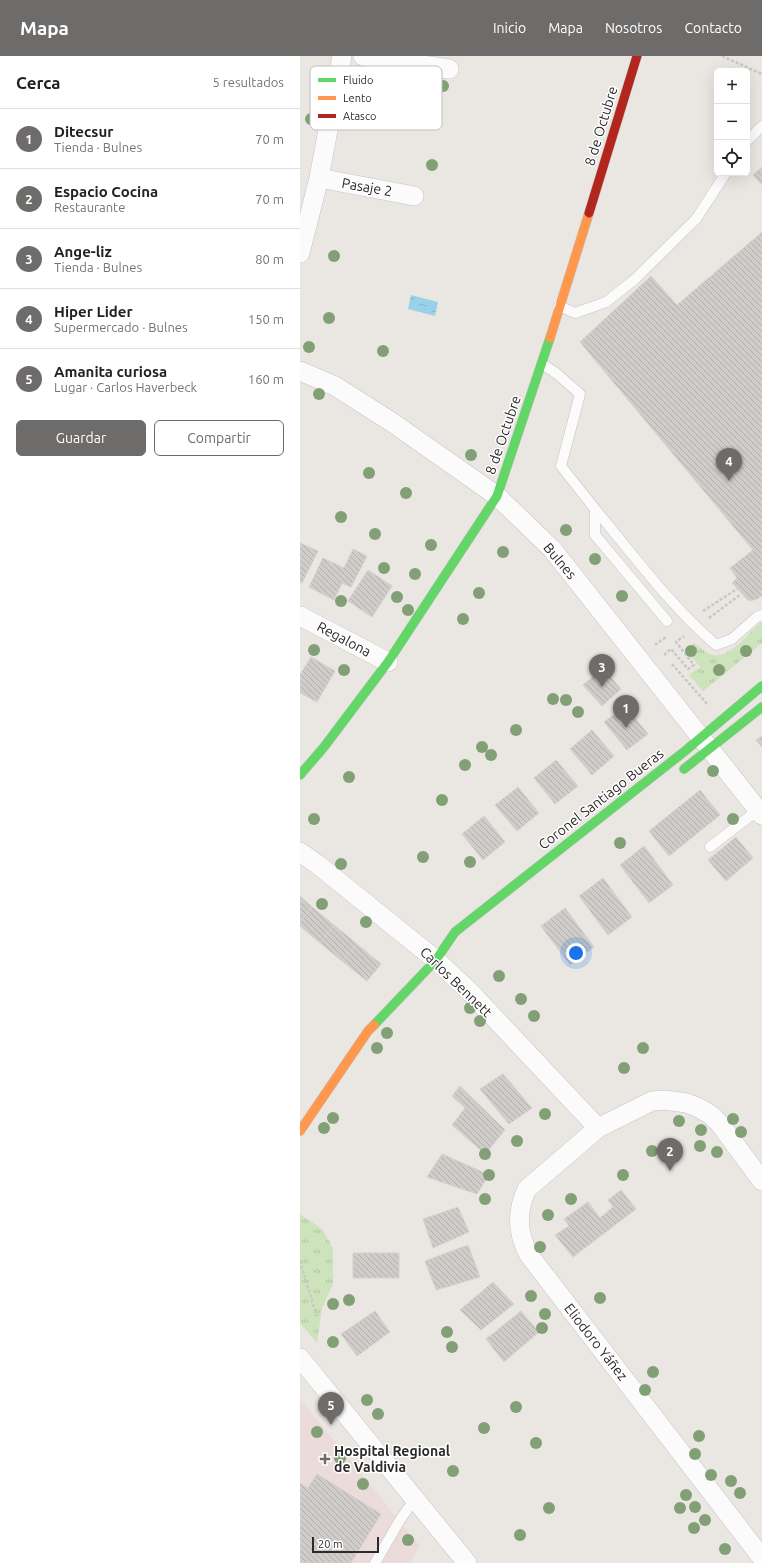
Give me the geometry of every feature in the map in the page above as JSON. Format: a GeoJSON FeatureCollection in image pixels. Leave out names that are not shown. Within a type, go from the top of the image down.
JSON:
{"type":"FeatureCollection","features":[{"type":"Feature","properties":{"kind":"street"},"geometry":{"type":"LineString","coordinates":[[340,66],[342,56]]}},
{"type":"Feature","properties":{"kind":"street"},"geometry":{"type":"LineString","coordinates":[[363,56],[429,66]]}},
{"type":"Feature","properties":{"kind":"street","name":"8 de Octubre"},"geometry":{"type":"LineString","coordinates":[[300,775],[324,747],[388,662],[496,496],[542,364],[637,56]]}},
{"type":"Feature","properties":{"kind":"street"},"geometry":{"type":"LineString","coordinates":[[442,68],[449,69]]}},
{"type":"Feature","properties":{"kind":"street"},"geometry":{"type":"LineString","coordinates":[[300,254],[319,178],[328,130]]}},
{"type":"Feature","properties":{"kind":"street","name":"Pasaje 2"},"geometry":{"type":"LineString","coordinates":[[319,178],[414,196]]}},
{"type":"Feature","properties":{"kind":"street","name":"Bulnes"},"geometry":{"type":"LineString","coordinates":[[300,371],[335,386],[393,423],[496,496],[552,549],[760,812]]}},
{"type":"Feature","properties":{"kind":"street","name":"Regalona"},"geometry":{"type":"LineString","coordinates":[[300,616],[388,662]]}},
{"type":"Feature","properties":{"kind":"street","name":"Coronel Santiago Bueras"},"geometry":{"type":"LineString","coordinates":[[675,775],[762,686]]}},
{"type":"Feature","properties":{"kind":"street","name":"Coronel Santiago Bueras"},"geometry":{"type":"LineString","coordinates":[[436,960],[455,932],[684,751],[706,742],[762,707]]}},
{"type":"Feature","properties":{"kind":"street","name":"Carlos Bennett"},"geometry":{"type":"LineString","coordinates":[[300,852],[436,960],[470,992],[598,1128]]}},
{"type":"Feature","properties":{"kind":"street"},"geometry":{"type":"LineString","coordinates":[[300,1131],[368,1031],[436,960],[459,945]]}},
{"type":"Feature","properties":{"kind":"street","name":"Eliodoro Yáñez"},"geometry":{"type":"LineString","coordinates":[[762,1182],[720,1124],[711,1115],[686,1103],[664,1100],[652,1101],[598,1128],[527,1189],[519,1212],[519,1224],[523,1246],[529,1255],[762,1558]]}},
{"type":"Feature","properties":{"kind":"street"},"geometry":{"type":"LineString","coordinates":[[300,1358],[414,1500],[467,1563]]}},
{"type":"Feature","properties":{"kind":"lane"},"geometry":{"type":"LineString","coordinates":[[748,140],[762,126]]}},
{"type":"Feature","properties":{"kind":"lane"},"geometry":{"type":"LineString","coordinates":[[560,306],[575,313],[606,302],[634,280],[696,219],[724,176]]}},
{"type":"Feature","properties":{"kind":"lane"},"geometry":{"type":"LineString","coordinates":[[542,364],[556,373],[580,394],[562,466],[661,590],[689,620],[716,645],[732,639],[757,617],[762,615]]}},
{"type":"Feature","properties":{"kind":"lane"},"geometry":{"type":"LineString","coordinates":[[595,509],[595,535],[667,621]]}},
{"type":"Feature","properties":{"kind":"lane"},"geometry":{"type":"LineString","coordinates":[[710,847],[760,812]]}},
{"type":"Feature","properties":{"kind":"lane"},"geometry":{"type":"LineString","coordinates":[[375,1563],[400,1520],[414,1500]]}},
{"type":"Feature","properties":{"kind":"path"},"geometry":{"type":"LineString","coordinates":[[722,56],[762,74]]}},
{"type":"Feature","properties":{"kind":"path"},"geometry":{"type":"LineString","coordinates":[[689,620],[737,588]]}},
{"type":"Feature","properties":{"kind":"path"},"geometry":{"type":"LineString","coordinates":[[300,1261],[317,1317]]}},
{"type":"Feature","properties":{"kind":"shaded area","name":"Hospital Regional de Valdivia"},"geometry":{"type":"Polygon","coordinates":[[[300,1399],[420,1546],[410,1563],[300,1563],[300,1399]]]}},
{"type":"Feature","properties":{"kind":"green space"},"geometry":{"type":"Polygon","coordinates":[[[762,622],[762,643],[703,691],[689,675],[700,667],[686,650],[694,643],[705,652],[713,655],[727,653],[762,622]]]}},
{"type":"Feature","properties":{"kind":"green space"},"geometry":{"type":"Polygon","coordinates":[[[300,1214],[322,1229],[333,1248],[333,1284],[322,1308],[317,1343],[300,1323],[300,1214]]]}},
{"type":"Feature","properties":{"kind":"water"},"geometry":{"type":"Polygon","coordinates":[[[411,295],[438,302],[435,316],[408,309],[411,295]]]}},
{"type":"Feature","properties":{"kind":"building"},"geometry":{"type":"Polygon","coordinates":[[[762,167],[762,185],[753,175],[762,167]]]}},
{"type":"Feature","properties":{"kind":"building"},"geometry":{"type":"Polygon","coordinates":[[[762,232],[762,596],[749,601],[732,583],[737,578],[730,568],[753,550],[580,342],[651,276],[677,305],[762,232]]]}},
{"type":"Feature","properties":{"kind":"building"},"geometry":{"type":"Polygon","coordinates":[[[300,543],[318,551],[302,583],[300,582],[300,543]]]}},
{"type":"Feature","properties":{"kind":"building"},"geometry":{"type":"Polygon","coordinates":[[[353,549],[367,556],[351,587],[342,583],[334,600],[309,587],[323,558],[344,568],[353,549]]]}},
{"type":"Feature","properties":{"kind":"building"},"geometry":{"type":"Polygon","coordinates":[[[368,570],[392,586],[372,617],[348,601],[368,570]]]}},
{"type":"Feature","properties":{"kind":"building"},"geometry":{"type":"Polygon","coordinates":[[[311,657],[335,671],[317,702],[300,693],[300,675],[311,657]]]}},
{"type":"Feature","properties":{"kind":"building"},"geometry":{"type":"Polygon","coordinates":[[[603,668],[621,689],[602,706],[583,685],[603,668]]]}},
{"type":"Feature","properties":{"kind":"building"},"geometry":{"type":"Polygon","coordinates":[[[625,706],[648,734],[627,750],[604,722],[625,706]]]}},
{"type":"Feature","properties":{"kind":"building"},"geometry":{"type":"Polygon","coordinates":[[[592,730],[614,756],[592,775],[570,749],[592,730]]]}},
{"type":"Feature","properties":{"kind":"building"},"geometry":{"type":"Polygon","coordinates":[[[762,736],[762,747],[756,740],[762,736]]]}},
{"type":"Feature","properties":{"kind":"building"},"geometry":{"type":"Polygon","coordinates":[[[556,760],[578,786],[555,804],[534,778],[556,760]]]}},
{"type":"Feature","properties":{"kind":"building"},"geometry":{"type":"Polygon","coordinates":[[[518,787],[539,813],[517,831],[495,805],[518,787]]]}},
{"type":"Feature","properties":{"kind":"building"},"geometry":{"type":"Polygon","coordinates":[[[700,790],[720,815],[669,856],[649,831],[700,790]]]}},
{"type":"Feature","properties":{"kind":"building"},"geometry":{"type":"Polygon","coordinates":[[[484,816],[505,842],[483,860],[462,834],[484,816]]]}},
{"type":"Feature","properties":{"kind":"building"},"geometry":{"type":"Polygon","coordinates":[[[736,837],[753,858],[726,881],[708,860],[736,837]]]}},
{"type":"Feature","properties":{"kind":"building"},"geometry":{"type":"Polygon","coordinates":[[[644,846],[673,885],[649,903],[620,865],[644,846]]]}},
{"type":"Feature","properties":{"kind":"building"},"geometry":{"type":"Polygon","coordinates":[[[603,878],[632,917],[608,935],[579,896],[603,878]]]}},
{"type":"Feature","properties":{"kind":"building"},"geometry":{"type":"Polygon","coordinates":[[[300,896],[312,907],[300,921],[300,896]]]}},
{"type":"Feature","properties":{"kind":"building"},"geometry":{"type":"Polygon","coordinates":[[[312,907],[334,925],[320,943],[300,926],[300,921],[312,907]]]}},
{"type":"Feature","properties":{"kind":"building"},"geometry":{"type":"Polygon","coordinates":[[[565,908],[594,947],[570,965],[541,926],[565,908]]]}},
{"type":"Feature","properties":{"kind":"building"},"geometry":{"type":"Polygon","coordinates":[[[334,925],[357,944],[342,961],[320,943],[334,925]]]}},
{"type":"Feature","properties":{"kind":"building"},"geometry":{"type":"Polygon","coordinates":[[[357,944],[381,964],[367,981],[342,961],[357,944]]]}},
{"type":"Feature","properties":{"kind":"building"},"geometry":{"type":"Polygon","coordinates":[[[503,1074],[532,1108],[509,1124],[480,1089],[503,1074]]]}},
{"type":"Feature","properties":{"kind":"building"},"geometry":{"type":"Polygon","coordinates":[[[460,1086],[505,1130],[485,1154],[452,1125],[465,1108],[452,1096],[460,1086]]]}},
{"type":"Feature","properties":{"kind":"building"},"geometry":{"type":"Polygon","coordinates":[[[442,1154],[489,1175],[477,1194],[427,1177],[442,1154]]]}},
{"type":"Feature","properties":{"kind":"building"},"geometry":{"type":"Polygon","coordinates":[[[621,1190],[636,1209],[573,1257],[555,1235],[569,1226],[564,1219],[588,1202],[600,1218],[613,1207],[608,1200],[621,1190]]]}},
{"type":"Feature","properties":{"kind":"building"},"geometry":{"type":"Polygon","coordinates":[[[458,1207],[469,1232],[433,1248],[423,1219],[458,1207]]]}},
{"type":"Feature","properties":{"kind":"building"},"geometry":{"type":"Polygon","coordinates":[[[468,1245],[480,1277],[436,1290],[425,1261],[468,1245]]]}},
{"type":"Feature","properties":{"kind":"building"},"geometry":{"type":"Polygon","coordinates":[[[353,1253],[399,1253],[399,1278],[353,1278],[353,1253]]]}},
{"type":"Feature","properties":{"kind":"building"},"geometry":{"type":"Polygon","coordinates":[[[493,1282],[514,1304],[481,1330],[460,1310],[493,1282]]]}},
{"type":"Feature","properties":{"kind":"building"},"geometry":{"type":"Polygon","coordinates":[[[375,1311],[390,1332],[357,1356],[341,1334],[375,1311]]]}},
{"type":"Feature","properties":{"kind":"building"},"geometry":{"type":"Polygon","coordinates":[[[521,1311],[539,1332],[504,1362],[486,1339],[521,1311]]]}},
{"type":"Feature","properties":{"kind":"building"},"geometry":{"type":"Polygon","coordinates":[[[317,1474],[381,1514],[351,1563],[300,1563],[300,1483],[308,1488],[317,1474]]]}},
{"type":"Feature","properties":{"kind":"traffic: fast"},"geometry":{"type":"LineString","coordinates":[[300,775],[324,747],[388,662],[497,496],[550,338]]}},
{"type":"Feature","properties":{"kind":"traffic: fast"},"geometry":{"type":"LineString","coordinates":[[374,1025],[436,960],[455,932],[685,751],[762,686]]}},
{"type":"Feature","properties":{"kind":"traffic: fast"},"geometry":{"type":"LineString","coordinates":[[684,769],[762,707]]}},
{"type":"Feature","properties":{"kind":"traffic: slow"},"geometry":{"type":"LineString","coordinates":[[550,338],[589,213]]}},
{"type":"Feature","properties":{"kind":"traffic: slow"},"geometry":{"type":"LineString","coordinates":[[300,1131],[368,1031],[374,1025]]}},
{"type":"Feature","properties":{"kind":"traffic: jam"},"geometry":{"type":"LineString","coordinates":[[589,213],[637,56]]}},
{"type":"Feature","properties":{"kind":"place","name":"Hiper Lider"},"geometry":{"type":"Point","coordinates":[729,481]}},
{"type":"Feature","properties":{"kind":"place","name":"Ange-liz"},"geometry":{"type":"Point","coordinates":[602,687]}},
{"type":"Feature","properties":{"kind":"place","name":"Ditecsur"},"geometry":{"type":"Point","coordinates":[626,728]}},
{"type":"Feature","properties":{"kind":"place","name":"Espacio Cocina"},"geometry":{"type":"Point","coordinates":[670,1171]}},
{"type":"Feature","properties":{"kind":"place","name":"Amanita curiosa"},"geometry":{"type":"Point","coordinates":[331,1425]}},
{"type":"Feature","properties":{"kind":"place","name":"Hospital Regional de Valdivia"},"geometry":{"type":"Point","coordinates":[325,1459]}}]}
